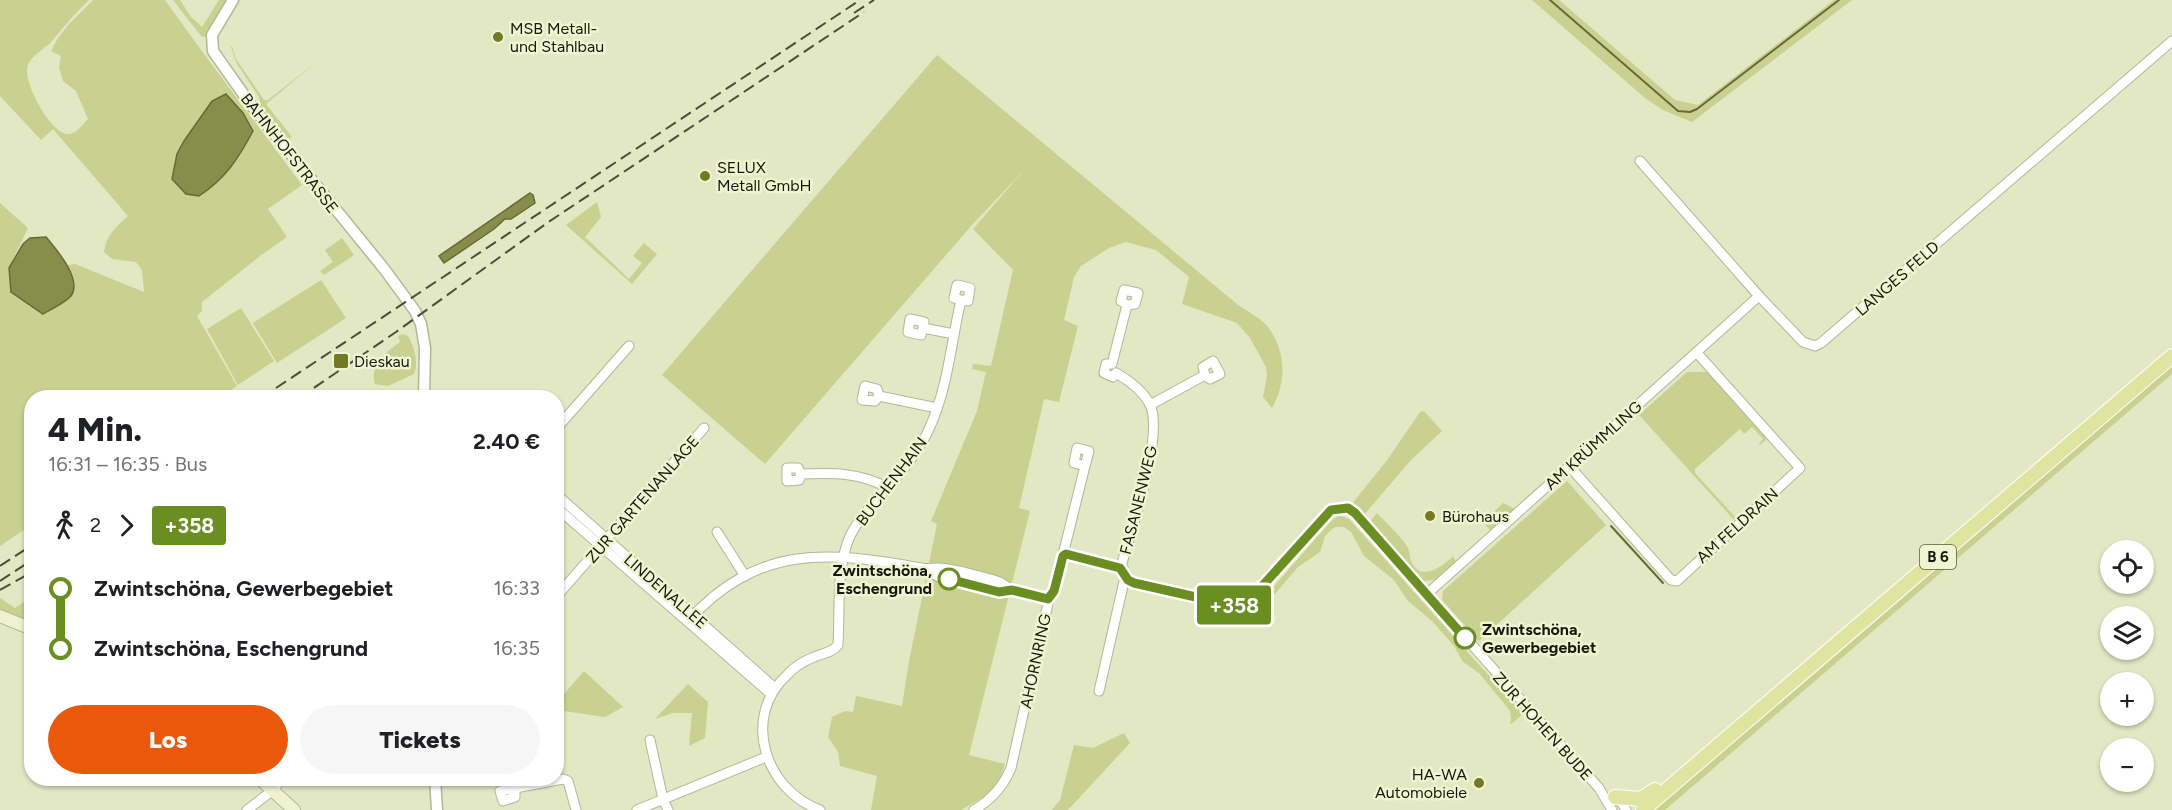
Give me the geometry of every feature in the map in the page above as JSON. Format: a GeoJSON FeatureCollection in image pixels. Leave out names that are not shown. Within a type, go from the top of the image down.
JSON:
{"type":"FeatureCollection","features":[{"type":"Feature","properties":{"kind":"main road","name":"B 6"},"geometry":{"type":"LineString","coordinates":[[1643,810],[2172,356]]}},
{"type":"Feature","properties":{"kind":"main road"},"geometry":{"type":"LineString","coordinates":[[0,616],[24,626]]}},
{"type":"Feature","properties":{"kind":"main road"},"geometry":{"type":"LineString","coordinates":[[1613,804],[1641,799],[1683,768],[1704,758]]}},
{"type":"Feature","properties":{"kind":"main road"},"geometry":{"type":"LineString","coordinates":[[268,786],[294,810]]}},
{"type":"Feature","properties":{"kind":"street","name":"BAHNHOFSTRASSE"},"geometry":{"type":"LineString","coordinates":[[232,0],[215,27],[212,43],[217,59],[415,311],[423,336],[424,390]]}},
{"type":"Feature","properties":{"kind":"street","name":"LANGES FELD"},"geometry":{"type":"LineString","coordinates":[[1640,161],[1759,296],[1803,342],[1815,346],[2172,41]]}},
{"type":"Feature","properties":{"kind":"street","name":"AM KRÜMMLING"},"geometry":{"type":"LineString","coordinates":[[1427,594],[1759,296]]}},
{"type":"Feature","properties":{"kind":"street","name":"BUCHENHAIN"},"geometry":{"type":"LineString","coordinates":[[843,556],[851,535],[862,518],[920,446],[937,408],[950,362],[961,300]]}},
{"type":"Feature","properties":{"kind":"street"},"geometry":{"type":"LineString","coordinates":[[1104,373],[1113,377],[1127,306]]}},
{"type":"Feature","properties":{"kind":"street"},"geometry":{"type":"LineString","coordinates":[[922,328],[954,333]]}},
{"type":"Feature","properties":{"kind":"street"},"geometry":{"type":"LineString","coordinates":[[564,420],[629,346]]}},
{"type":"Feature","properties":{"kind":"street","name":"AM FELDRAIN"},"geometry":{"type":"LineString","coordinates":[[1570,467],[1671,580],[1677,580],[1800,468],[1697,353]]}},
{"type":"Feature","properties":{"kind":"street"},"geometry":{"type":"LineString","coordinates":[[1114,368],[1140,389],[1150,405],[1205,375]]}},
{"type":"Feature","properties":{"kind":"street"},"geometry":{"type":"LineString","coordinates":[[879,396],[937,408]]}},
{"type":"Feature","properties":{"kind":"street","name":"FASANENWEG"},"geometry":{"type":"LineString","coordinates":[[1099,691],[1124,573],[1122,563],[1154,445],[1155,422],[1150,405]]}},
{"type":"Feature","properties":{"kind":"street","name":"ZUR GARTENANLAGE"},"geometry":{"type":"LineString","coordinates":[[564,588],[704,428]]}},
{"type":"Feature","properties":{"kind":"street","name":"AHORNRING"},"geometry":{"type":"LineString","coordinates":[[974,810],[998,790],[1011,768],[1048,599],[1054,591],[1085,466]]}},
{"type":"Feature","properties":{"kind":"street"},"geometry":{"type":"LineString","coordinates":[[801,474],[837,472],[856,475],[874,480],[888,488]]}},
{"type":"Feature","properties":{"kind":"street","name":"LINDENALLEE"},"geometry":{"type":"LineString","coordinates":[[564,502],[604,542],[773,691]]}},
{"type":"Feature","properties":{"kind":"street","name":"ZUR HOHEN BUDE"},"geometry":{"type":"LineString","coordinates":[[1124,573],[1128,580],[1134,583],[1240,607],[1247,603],[1323,517],[1331,510],[1348,508],[1355,513],[1613,804],[1622,803],[1626,810]]}},
{"type":"Feature","properties":{"kind":"street","name":"LINDENALLEE"},"geometry":{"type":"LineString","coordinates":[[564,513],[604,542]]}},
{"type":"Feature","properties":{"kind":"street"},"geometry":{"type":"LineString","coordinates":[[717,532],[745,576]]}},
{"type":"Feature","properties":{"kind":"street"},"geometry":{"type":"LineString","coordinates":[[1063,556],[1066,554],[1118,567],[1124,573]]}},
{"type":"Feature","properties":{"kind":"street"},"geometry":{"type":"LineString","coordinates":[[691,618],[710,599],[745,576],[766,566],[819,556],[843,556],[926,569],[940,568],[1000,582],[1012,590],[1048,599]]}},
{"type":"Feature","properties":{"kind":"street"},"geometry":{"type":"LineString","coordinates":[[820,810],[806,808],[783,786],[766,757],[762,738],[763,721],[766,706],[773,691],[799,664],[834,650],[838,645],[843,556]]}},
{"type":"Feature","properties":{"kind":"street"},"geometry":{"type":"LineString","coordinates":[[650,740],[663,799],[668,810]]}},
{"type":"Feature","properties":{"kind":"street"},"geometry":{"type":"LineString","coordinates":[[637,810],[766,757]]}},
{"type":"Feature","properties":{"kind":"street"},"geometry":{"type":"LineString","coordinates":[[564,779],[568,782],[576,810]]}},
{"type":"Feature","properties":{"kind":"street"},"geometry":{"type":"LineString","coordinates":[[247,810],[276,786]]}},
{"type":"Feature","properties":{"kind":"street"},"geometry":{"type":"LineString","coordinates":[[436,786],[437,810]]}},
{"type":"Feature","properties":{"kind":"street"},"geometry":{"type":"LineString","coordinates":[[515,789],[528,786]]}},
{"type":"Feature","properties":{"kind":"shaded area"},"geometry":{"type":"Polygon","coordinates":[[[0,0],[89,0],[52,41],[34,57],[27,69],[30,86],[41,109],[55,127],[63,133],[70,134],[88,119],[76,91],[63,81],[59,67],[61,56],[51,51],[58,38],[93,0],[165,0],[302,185],[268,209],[287,237],[202,302],[202,311],[197,316],[237,386],[232,390],[24,390],[24,530],[0,546],[0,203],[28,228],[9,268],[74,289],[68,265],[75,264],[144,292],[142,270],[136,262],[112,259],[104,252],[109,236],[128,216],[53,129],[41,140],[0,96],[0,0]]]}},
{"type":"Feature","properties":{"kind":"shaded area"},"geometry":{"type":"Polygon","coordinates":[[[173,0],[180,0],[191,17],[202,27],[219,0],[227,0],[205,37],[201,36],[173,0]]]}},
{"type":"Feature","properties":{"kind":"shaded area"},"geometry":{"type":"Polygon","coordinates":[[[1532,0],[1559,0],[1675,100],[1698,105],[1834,0],[1852,0],[1692,122],[1663,110],[1645,98],[1532,0]]]}},
{"type":"Feature","properties":{"kind":"shaded area"},"geometry":{"type":"Polygon","coordinates":[[[232,46],[236,59],[264,100],[268,100],[315,63],[266,104],[292,137],[289,139],[261,107],[259,97],[236,62],[232,46]]]}},
{"type":"Feature","properties":{"kind":"shaded area"},"geometry":{"type":"Polygon","coordinates":[[[937,55],[1237,304],[1265,324],[1278,346],[1282,377],[1272,408],[1263,397],[1266,367],[1250,338],[1237,323],[1182,304],[1189,277],[1156,250],[1126,242],[1109,248],[1081,266],[1074,277],[1064,320],[1078,326],[1059,402],[1044,399],[1019,508],[1030,511],[969,755],[1005,764],[999,782],[989,794],[961,810],[871,810],[877,776],[840,766],[838,752],[828,737],[832,717],[845,711],[853,712],[856,696],[902,706],[937,524],[931,521],[977,411],[986,372],[972,369],[973,364],[991,366],[1013,270],[973,229],[1025,169],[972,225],[765,464],[662,375],[937,55]]]}},
{"type":"Feature","properties":{"kind":"shaded area"},"geometry":{"type":"Polygon","coordinates":[[[226,94],[243,113],[253,131],[236,159],[217,182],[199,196],[186,194],[172,179],[177,154],[212,101],[226,94]]]}},
{"type":"Feature","properties":{"kind":"shaded area"},"geometry":{"type":"Polygon","coordinates":[[[530,193],[535,203],[511,219],[505,219],[444,263],[439,256],[530,193]]]}},
{"type":"Feature","properties":{"kind":"shaded area"},"geometry":{"type":"Polygon","coordinates":[[[597,202],[601,217],[585,237],[629,279],[642,263],[633,256],[644,243],[657,254],[632,284],[566,225],[597,202]]]}},
{"type":"Feature","properties":{"kind":"shaded area"},"geometry":{"type":"Polygon","coordinates":[[[46,237],[71,273],[74,289],[68,299],[43,314],[11,292],[9,268],[23,244],[30,238],[46,237]]]}},
{"type":"Feature","properties":{"kind":"shaded area"},"geometry":{"type":"Polygon","coordinates":[[[342,238],[354,255],[324,275],[320,271],[333,262],[325,250],[342,238]]]}},
{"type":"Feature","properties":{"kind":"shaded area"},"geometry":{"type":"Polygon","coordinates":[[[321,280],[346,318],[277,363],[253,323],[321,280]]]}},
{"type":"Feature","properties":{"kind":"shaded area"},"geometry":{"type":"Polygon","coordinates":[[[241,308],[274,361],[238,385],[207,329],[241,308]]]}},
{"type":"Feature","properties":{"kind":"shaded area"},"geometry":{"type":"Polygon","coordinates":[[[403,334],[408,336],[414,350],[416,365],[414,374],[388,386],[375,384],[377,365],[385,354],[400,342],[398,336],[403,334]]]}},
{"type":"Feature","properties":{"kind":"shaded area"},"geometry":{"type":"Polygon","coordinates":[[[2172,362],[2172,374],[1665,810],[1653,810],[2172,362]]]}},
{"type":"Feature","properties":{"kind":"shaded area"},"geometry":{"type":"Polygon","coordinates":[[[1687,372],[1708,372],[1766,437],[1760,445],[1763,439],[1752,427],[1744,434],[1740,429],[1695,469],[1695,473],[1738,520],[1736,522],[1639,415],[1687,372]]]}},
{"type":"Feature","properties":{"kind":"shaded area"},"geometry":{"type":"Polygon","coordinates":[[[1424,411],[1442,431],[1411,460],[1363,516],[1351,505],[1388,459],[1420,412],[1424,411]]]}},
{"type":"Feature","properties":{"kind":"shaded area"},"geometry":{"type":"Polygon","coordinates":[[[1567,481],[1606,525],[1479,641],[1442,600],[1443,591],[1567,481]]]}},
{"type":"Feature","properties":{"kind":"shaded area"},"geometry":{"type":"Polygon","coordinates":[[[1503,503],[1515,509],[1491,531],[1483,522],[1503,503]]]}},
{"type":"Feature","properties":{"kind":"shaded area"},"geometry":{"type":"Polygon","coordinates":[[[1377,513],[1406,544],[1415,568],[1420,571],[1432,571],[1453,556],[1456,562],[1435,580],[1422,581],[1369,523],[1377,513]]]}},
{"type":"Feature","properties":{"kind":"shaded area"},"geometry":{"type":"Polygon","coordinates":[[[1339,515],[1349,519],[1523,714],[1510,725],[1510,711],[1479,673],[1463,662],[1454,646],[1432,621],[1408,601],[1394,580],[1364,556],[1351,532],[1344,527],[1335,527],[1331,530],[1325,536],[1320,552],[1298,567],[1260,611],[1251,618],[1220,613],[1215,619],[1216,609],[1248,616],[1331,521],[1339,515]]]}},
{"type":"Feature","properties":{"kind":"shaded area"},"geometry":{"type":"Polygon","coordinates":[[[0,598],[15,608],[24,602],[24,621],[0,609],[0,598]]]}},
{"type":"Feature","properties":{"kind":"shaded area"},"geometry":{"type":"Polygon","coordinates":[[[584,671],[623,707],[605,717],[564,711],[564,694],[584,671]]]}},
{"type":"Feature","properties":{"kind":"shaded area"},"geometry":{"type":"Polygon","coordinates":[[[688,684],[708,702],[705,738],[689,746],[692,713],[673,713],[655,719],[688,684]]]}},
{"type":"Feature","properties":{"kind":"shaded area"},"geometry":{"type":"Polygon","coordinates":[[[1124,733],[1130,743],[1068,810],[1052,810],[1060,800],[1074,745],[1093,748],[1124,733]]]}},
{"type":"Feature","properties":{"kind":"waterway"},"geometry":{"type":"LineString","coordinates":[[1550,0],[1678,111],[1690,112],[1697,109],[1839,0]]}},
{"type":"Feature","properties":{"kind":"waterway"},"geometry":{"type":"LineString","coordinates":[[1611,526],[1663,583]]}},
{"type":"Feature","properties":{"kind":"railway"},"geometry":{"type":"LineString","coordinates":[[273,390],[860,0]]}},
{"type":"Feature","properties":{"kind":"railway"},"geometry":{"type":"LineString","coordinates":[[854,13],[874,0]]}},
{"type":"Feature","properties":{"kind":"railway"},"geometry":{"type":"LineString","coordinates":[[311,390],[396,332],[547,223],[864,12]]}},
{"type":"Feature","properties":{"kind":"railway"},"geometry":{"type":"LineString","coordinates":[[0,566],[24,550]]}},
{"type":"Feature","properties":{"kind":"railway"},"geometry":{"type":"LineString","coordinates":[[0,581],[24,565]]}},
{"type":"Feature","properties":{"kind":"railway"},"geometry":{"type":"LineString","coordinates":[[0,590],[24,576]]}},
{"type":"Feature","properties":{"kind":"bus line","name":"+358"},"geometry":{"type":"LineString","coordinates":[[949,579],[999,592],[1012,590],[1048,599],[1054,591],[1063,556],[1066,554],[1120,568],[1128,580],[1134,583],[1240,607],[1247,603],[1323,517],[1331,510],[1348,508],[1355,513],[1465,638]]}},
{"type":"Feature","properties":{"kind":"place","name":"MSB Metall- und Stahlbau"},"geometry":{"type":"Point","coordinates":[498,37]}},
{"type":"Feature","properties":{"kind":"place","name":"SELUX Metall GmbH"},"geometry":{"type":"Point","coordinates":[705,176]}},
{"type":"Feature","properties":{"kind":"place","name":"Dieskau"},"geometry":{"type":"Point","coordinates":[341,361]}},
{"type":"Feature","properties":{"kind":"place","name":"Bürohaus"},"geometry":{"type":"Point","coordinates":[1430,516]}},
{"type":"Feature","properties":{"kind":"place","name":"Zwintschöna, Eschengrund"},"geometry":{"type":"Point","coordinates":[949,579]}},
{"type":"Feature","properties":{"kind":"place","name":"Zwintschöna, Gewerbegebiet"},"geometry":{"type":"Point","coordinates":[1465,638]}},
{"type":"Feature","properties":{"kind":"place","name":"HA-WA Automobiele"},"geometry":{"type":"Point","coordinates":[1479,783]}}]}
